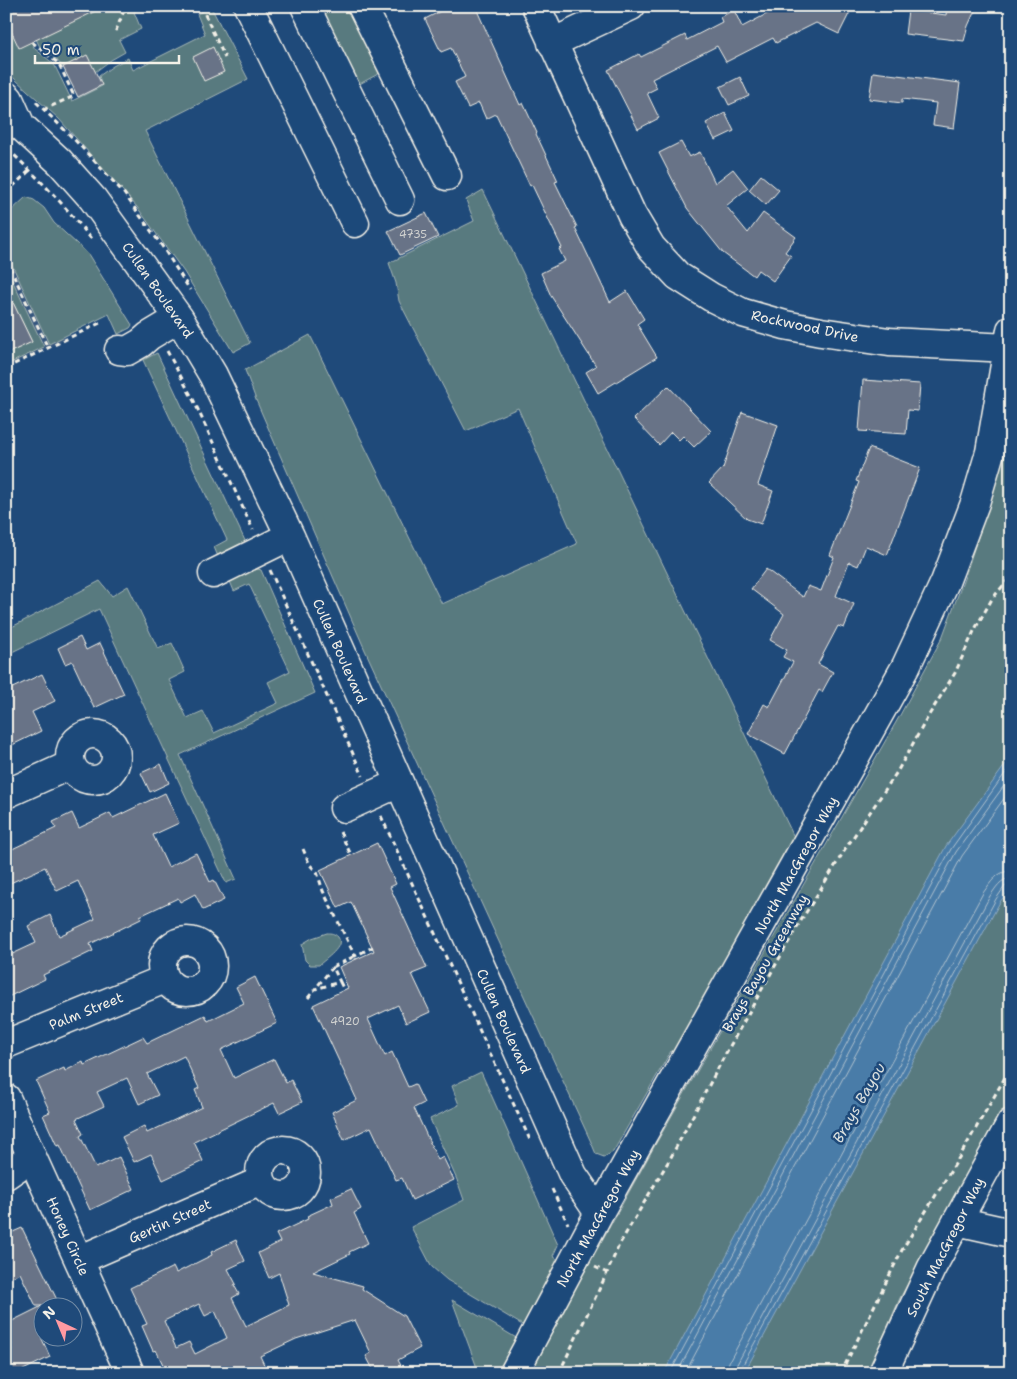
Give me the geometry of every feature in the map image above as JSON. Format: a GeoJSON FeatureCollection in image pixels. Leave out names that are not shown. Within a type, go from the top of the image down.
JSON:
{"type":"FeatureCollection","features":[{"type":"Feature","properties":{"kind":"street"},"geometry":{"type":"LineString","coordinates":[[248,6],[355,223]]}},
{"type":"Feature","properties":{"kind":"street"},"geometry":{"type":"LineString","coordinates":[[305,6],[400,200]]}},
{"type":"Feature","properties":{"kind":"street"},"geometry":{"type":"LineString","coordinates":[[362,6],[446,176]]}},
{"type":"Feature","properties":{"kind":"street","name":"Rockwood Drive"},"geometry":{"type":"LineString","coordinates":[[536,6],[632,215],[651,247],[678,276],[711,297],[743,312],[785,325],[821,332],[889,342],[1010,339]]}},
{"type":"Feature","properties":{"kind":"street"},"geometry":{"type":"LineString","coordinates":[[552,42],[631,6]]}},
{"type":"Feature","properties":{"kind":"street","name":"Cullen Boulevard"},"geometry":{"type":"LineString","coordinates":[[6,96],[9,99],[11,131],[60,162],[93,200],[179,318],[213,375],[290,536],[573,1176],[599,1213]]}},
{"type":"Feature","properties":{"kind":"street"},"geometry":{"type":"LineString","coordinates":[[116,352],[122,342],[136,335],[157,342],[179,318]]}},
{"type":"Feature","properties":{"kind":"street","name":"North MacGregor Way"},"geometry":{"type":"LineString","coordinates":[[514,1373],[599,1213],[906,666],[945,582],[975,503],[990,452],[1010,339]]}},
{"type":"Feature","properties":{"kind":"street"},"geometry":{"type":"LineString","coordinates":[[213,574],[290,536]]}},
{"type":"Feature","properties":{"kind":"street"},"geometry":{"type":"LineString","coordinates":[[6,794],[70,765]]}},
{"type":"Feature","properties":{"kind":"street"},"geometry":{"type":"LineString","coordinates":[[342,820],[399,783]]}},
{"type":"Feature","properties":{"kind":"street","name":"Palm Street"},"geometry":{"type":"LineString","coordinates":[[6,1044],[165,979]]}},
{"type":"Feature","properties":{"kind":"street","name":"Honey Circle"},"geometry":{"type":"LineString","coordinates":[[6,1098],[79,1260],[125,1371]]}},
{"type":"Feature","properties":{"kind":"street","name":"South MacGregor Way"},"geometry":{"type":"LineString","coordinates":[[883,1373],[931,1269],[1011,1123]]}},
{"type":"Feature","properties":{"kind":"street"},"geometry":{"type":"LineString","coordinates":[[6,1174],[32,1157]]}},
{"type":"Feature","properties":{"kind":"street","name":"Gertin Street"},"geometry":{"type":"LineString","coordinates":[[79,1260],[261,1181]]}},
{"type":"Feature","properties":{"kind":"street"},"geometry":{"type":"LineString","coordinates":[[957,1221],[1011,1233]]}},
{"type":"Feature","properties":{"kind":"path"},"geometry":{"type":"LineString","coordinates":[[113,6],[123,13]]}},
{"type":"Feature","properties":{"kind":"path"},"geometry":{"type":"LineString","coordinates":[[115,33],[123,13],[130,6]]}},
{"type":"Feature","properties":{"kind":"path"},"geometry":{"type":"LineString","coordinates":[[202,6],[225,58]]}},
{"type":"Feature","properties":{"kind":"path"},"geometry":{"type":"LineString","coordinates":[[32,42],[59,64],[74,96],[45,109]]}},
{"type":"Feature","properties":{"kind":"path"},"geometry":{"type":"LineString","coordinates":[[11,131],[30,170],[81,226],[92,241]]}},
{"type":"Feature","properties":{"kind":"path"},"geometry":{"type":"LineString","coordinates":[[6,193],[30,170]]}},
{"type":"Feature","properties":{"kind":"path"},"geometry":{"type":"LineString","coordinates":[[6,259],[48,348]]}},
{"type":"Feature","properties":{"kind":"path"},"geometry":{"type":"LineString","coordinates":[[6,368],[100,323]]}},
{"type":"Feature","properties":{"kind":"path"},"geometry":{"type":"LineString","coordinates":[[157,342],[194,401],[255,535]]}},
{"type":"Feature","properties":{"kind":"path"},"geometry":{"type":"LineString","coordinates":[[271,571],[367,784]]}},
{"type":"Feature","properties":{"kind":"path","name":"Brays Bayou Greenway"},"geometry":{"type":"LineString","coordinates":[[560,1373],[619,1245],[661,1173],[726,1053],[797,928],[848,845],[897,772],[929,715],[956,673],[975,629],[992,599],[1011,576]]}},
{"type":"Feature","properties":{"kind":"path"},"geometry":{"type":"LineString","coordinates":[[379,811],[531,1143]]}},
{"type":"Feature","properties":{"kind":"path"},"geometry":{"type":"LineString","coordinates":[[342,820],[351,856]]}},
{"type":"Feature","properties":{"kind":"path"},"geometry":{"type":"LineString","coordinates":[[303,849],[310,865],[317,872],[323,890],[356,958]]}},
{"type":"Feature","properties":{"kind":"path"},"geometry":{"type":"LineString","coordinates":[[308,998],[333,967],[356,958],[373,948]]}},
{"type":"Feature","properties":{"kind":"path"},"geometry":{"type":"LineString","coordinates":[[333,967],[344,990]]}},
{"type":"Feature","properties":{"kind":"path"},"geometry":{"type":"LineString","coordinates":[[315,989],[340,982]]}},
{"type":"Feature","properties":{"kind":"path"},"geometry":{"type":"LineString","coordinates":[[841,1373],[902,1250],[1011,1068]]}},
{"type":"Feature","properties":{"kind":"path"},"geometry":{"type":"LineString","coordinates":[[654,1169],[661,1173]]}},
{"type":"Feature","properties":{"kind":"path"},"geometry":{"type":"LineString","coordinates":[[552,1187],[568,1222]]}},
{"type":"Feature","properties":{"kind":"path"},"geometry":{"type":"LineString","coordinates":[[591,1265],[607,1273]]}},
{"type":"Feature","properties":{"kind":"shaded area"},"geometry":{"type":"Polygon","coordinates":[[[6,226],[66,339],[6,368],[6,226]]]}},
{"type":"Feature","properties":{"kind":"green space"},"geometry":{"type":"Polygon","coordinates":[[[104,6],[144,6],[134,12],[141,29],[119,40],[125,52],[95,72],[87,57],[63,67],[51,54],[40,47],[36,39],[104,6]]]}},
{"type":"Feature","properties":{"kind":"green space"},"geometry":{"type":"Polygon","coordinates":[[[329,6],[348,6],[380,73],[352,88],[317,12],[329,6]]]}},
{"type":"Feature","properties":{"kind":"green space"},"geometry":{"type":"Polygon","coordinates":[[[211,7],[248,79],[145,131],[250,343],[233,352],[184,272],[137,207],[59,119],[6,71],[6,18],[30,40],[35,49],[54,64],[72,101],[102,86],[99,76],[128,58],[133,70],[205,34],[197,14],[211,7]]]}},
{"type":"Feature","properties":{"kind":"green space"},"geometry":{"type":"Polygon","coordinates":[[[483,190],[793,835],[797,839],[675,1054],[671,1051],[613,1152],[604,1157],[596,1154],[365,650],[256,400],[245,370],[310,335],[442,604],[577,544],[518,408],[466,431],[399,301],[396,283],[389,263],[474,221],[466,200],[483,190]]]}},
{"type":"Feature","properties":{"kind":"green space"},"geometry":{"type":"Polygon","coordinates":[[[26,197],[34,200],[44,208],[54,223],[88,254],[132,325],[130,328],[118,334],[109,314],[49,344],[6,252],[6,209],[10,212],[26,197]]]}},
{"type":"Feature","properties":{"kind":"green space"},"geometry":{"type":"Polygon","coordinates":[[[6,267],[44,347],[6,365],[6,354],[32,342],[6,288],[6,267]]]}},
{"type":"Feature","properties":{"kind":"green space"},"geometry":{"type":"Polygon","coordinates":[[[157,353],[247,545],[219,559],[214,547],[227,540],[143,360],[157,353]]]}},
{"type":"Feature","properties":{"kind":"green space"},"geometry":{"type":"Polygon","coordinates":[[[1011,418],[1011,1099],[987,1138],[900,1298],[868,1373],[531,1373],[560,1316],[654,1147],[942,638],[986,513],[1002,459],[1011,418]]]}},
{"type":"Feature","properties":{"kind":"green space"},"geometry":{"type":"Polygon","coordinates":[[[261,570],[315,693],[180,755],[236,879],[226,883],[99,609],[6,655],[6,630],[100,581],[112,596],[128,586],[158,649],[172,643],[185,672],[169,680],[187,718],[203,711],[214,733],[278,703],[268,682],[290,671],[249,584],[234,591],[229,579],[247,571],[261,570]]]}},
{"type":"Feature","properties":{"kind":"green space"},"geometry":{"type":"Polygon","coordinates":[[[327,933],[338,937],[339,945],[337,949],[319,965],[310,965],[305,960],[302,944],[327,933]]]}},
{"type":"Feature","properties":{"kind":"green space"},"geometry":{"type":"Polygon","coordinates":[[[481,1072],[558,1245],[553,1256],[558,1260],[524,1326],[447,1280],[432,1267],[411,1227],[464,1200],[430,1119],[459,1105],[452,1086],[481,1072]]]}},
{"type":"Feature","properties":{"kind":"green space"},"geometry":{"type":"Polygon","coordinates":[[[452,1300],[518,1339],[501,1373],[477,1373],[476,1365],[452,1300]]]}},
{"type":"Feature","properties":{"kind":"water","name":"Brays Bayou"},"geometry":{"type":"Polygon","coordinates":[[[1011,757],[1011,887],[1000,902],[744,1373],[664,1373],[946,846],[1011,757]]]}},
{"type":"Feature","properties":{"kind":"building"},"geometry":{"type":"Polygon","coordinates":[[[6,6],[106,6],[19,48],[6,20],[6,6]]]}},
{"type":"Feature","properties":{"kind":"building"},"geometry":{"type":"Polygon","coordinates":[[[451,6],[475,6],[520,105],[523,103],[537,133],[558,181],[555,182],[610,302],[627,291],[644,319],[637,324],[657,357],[598,393],[586,372],[596,366],[551,296],[541,273],[565,261],[559,249],[562,248],[496,114],[486,119],[479,103],[468,108],[455,82],[465,77],[451,48],[441,52],[425,19],[451,6]]]}},
{"type":"Feature","properties":{"kind":"building"},"geometry":{"type":"Polygon","coordinates":[[[782,6],[853,6],[839,34],[816,23],[776,43],[773,38],[726,62],[717,46],[652,79],[657,88],[647,93],[659,118],[638,129],[608,70],[639,54],[641,57],[685,35],[687,40],[722,22],[720,17],[734,10],[742,27],[782,6]]]}},
{"type":"Feature","properties":{"kind":"building"},"geometry":{"type":"Polygon","coordinates":[[[947,6],[977,6],[964,41],[905,34],[908,10],[946,15],[947,6]]]}},
{"type":"Feature","properties":{"kind":"building"},"geometry":{"type":"Polygon","coordinates":[[[213,47],[224,72],[204,81],[193,57],[213,47]]]}},
{"type":"Feature","properties":{"kind":"building"},"geometry":{"type":"Polygon","coordinates":[[[87,55],[102,85],[78,97],[63,67],[87,55]]]}},
{"type":"Feature","properties":{"kind":"building"},"geometry":{"type":"Polygon","coordinates":[[[873,72],[960,83],[954,128],[933,125],[936,103],[902,99],[902,103],[869,99],[873,72]]]}},
{"type":"Feature","properties":{"kind":"building"},"geometry":{"type":"Polygon","coordinates":[[[740,77],[749,96],[729,105],[720,87],[740,77]]]}},
{"type":"Feature","properties":{"kind":"building"},"geometry":{"type":"Polygon","coordinates":[[[725,113],[734,131],[715,140],[706,123],[725,113]]]}},
{"type":"Feature","properties":{"kind":"building"},"geometry":{"type":"Polygon","coordinates":[[[681,142],[689,157],[700,152],[715,183],[733,169],[748,188],[726,206],[748,233],[763,213],[796,237],[785,252],[791,256],[773,281],[758,270],[754,276],[723,253],[687,208],[659,153],[681,142]]]}},
{"type":"Feature","properties":{"kind":"building"},"geometry":{"type":"Polygon","coordinates":[[[761,175],[779,190],[766,205],[749,190],[761,175]]]}},
{"type":"Feature","properties":{"kind":"building"},"geometry":{"type":"Polygon","coordinates":[[[426,213],[438,237],[400,255],[388,231],[426,213]]]}},
{"type":"Feature","properties":{"kind":"building"},"geometry":{"type":"Polygon","coordinates":[[[6,288],[32,342],[6,354],[6,288]]]}},
{"type":"Feature","properties":{"kind":"building"},"geometry":{"type":"Polygon","coordinates":[[[863,380],[920,384],[918,411],[908,410],[906,434],[859,431],[863,380]]]}},
{"type":"Feature","properties":{"kind":"building"},"geometry":{"type":"Polygon","coordinates":[[[668,386],[711,431],[694,447],[683,436],[679,440],[671,432],[659,445],[634,419],[668,386]]]}},
{"type":"Feature","properties":{"kind":"building"},"geometry":{"type":"Polygon","coordinates":[[[742,412],[778,425],[758,485],[773,491],[761,524],[747,519],[709,483],[723,468],[742,412]]]}},
{"type":"Feature","properties":{"kind":"building"},"geometry":{"type":"Polygon","coordinates":[[[869,448],[920,468],[887,555],[866,546],[858,566],[849,562],[836,596],[854,604],[844,628],[838,626],[818,664],[833,672],[822,692],[819,690],[785,754],[748,734],[764,704],[769,707],[793,662],[783,657],[787,650],[770,640],[784,614],[751,589],[766,569],[803,597],[808,586],[821,591],[834,557],[830,555],[859,482],[856,481],[869,448]]]}},
{"type":"Feature","properties":{"kind":"building"},"geometry":{"type":"Polygon","coordinates":[[[80,637],[86,650],[100,643],[124,694],[94,708],[72,661],[65,664],[58,648],[80,637]]]}},
{"type":"Feature","properties":{"kind":"building"},"geometry":{"type":"Polygon","coordinates":[[[42,674],[55,701],[32,712],[41,731],[6,748],[6,691],[42,674]]]}},
{"type":"Feature","properties":{"kind":"building"},"geometry":{"type":"Polygon","coordinates":[[[161,764],[169,783],[150,792],[141,773],[161,764]]]}},
{"type":"Feature","properties":{"kind":"building"},"geometry":{"type":"Polygon","coordinates":[[[165,793],[179,823],[153,835],[168,867],[196,853],[210,882],[214,880],[224,900],[203,910],[195,894],[180,902],[178,898],[140,916],[141,919],[90,944],[93,951],[43,975],[45,979],[6,998],[6,957],[36,943],[28,926],[50,915],[59,936],[95,919],[78,881],[57,891],[45,867],[6,885],[6,852],[56,828],[53,822],[72,813],[79,828],[110,813],[113,818],[165,793]]]}},
{"type":"Feature","properties":{"kind":"building"},"geometry":{"type":"Polygon","coordinates":[[[377,843],[396,884],[390,887],[427,968],[412,974],[430,1012],[406,1023],[398,1005],[368,1019],[385,1056],[392,1052],[408,1087],[415,1084],[424,1103],[414,1108],[438,1160],[443,1157],[454,1180],[412,1200],[402,1178],[396,1180],[371,1127],[344,1140],[332,1112],[357,1100],[313,1005],[348,988],[339,967],[374,951],[351,902],[338,908],[320,870],[377,843]]]}},
{"type":"Feature","properties":{"kind":"building"},"geometry":{"type":"Polygon","coordinates":[[[255,977],[277,1023],[221,1050],[234,1078],[274,1059],[286,1083],[291,1080],[302,1102],[279,1113],[274,1103],[194,1142],[203,1161],[163,1180],[151,1154],[134,1162],[122,1137],[144,1126],[147,1133],[202,1107],[195,1090],[199,1088],[184,1056],[147,1074],[158,1095],[139,1104],[127,1078],[97,1092],[104,1106],[76,1119],[83,1134],[80,1136],[96,1168],[119,1157],[134,1189],[90,1210],[60,1145],[57,1146],[43,1115],[50,1112],[36,1081],[64,1068],[65,1071],[83,1062],[84,1065],[143,1037],[147,1043],[205,1015],[208,1021],[244,1003],[236,987],[255,977]]]}},
{"type":"Feature","properties":{"kind":"building"},"geometry":{"type":"Polygon","coordinates":[[[351,1189],[361,1209],[354,1213],[368,1243],[313,1272],[363,1286],[362,1289],[404,1316],[420,1348],[398,1360],[405,1373],[375,1373],[366,1356],[371,1353],[355,1320],[296,1339],[260,1356],[268,1373],[167,1373],[156,1350],[153,1351],[142,1326],[147,1324],[130,1288],[173,1267],[176,1273],[212,1255],[211,1252],[236,1240],[245,1261],[228,1269],[239,1294],[232,1298],[246,1326],[289,1305],[279,1273],[269,1278],[258,1253],[280,1242],[276,1234],[308,1219],[307,1216],[333,1204],[331,1198],[351,1189]],[[199,1304],[164,1321],[176,1348],[189,1342],[195,1354],[227,1338],[215,1311],[205,1316],[199,1304]]]}},
{"type":"Feature","properties":{"kind":"building"},"geometry":{"type":"Polygon","coordinates":[[[22,1228],[55,1296],[32,1296],[32,1298],[20,1273],[6,1280],[6,1235],[22,1228]]]}},
{"type":"Feature","properties":{"kind":"building"},"geometry":{"type":"Polygon","coordinates":[[[32,1311],[32,1346],[45,1346],[50,1357],[17,1373],[6,1373],[6,1353],[12,1350],[12,1345],[6,1332],[6,1324],[32,1311]]]}}]}
